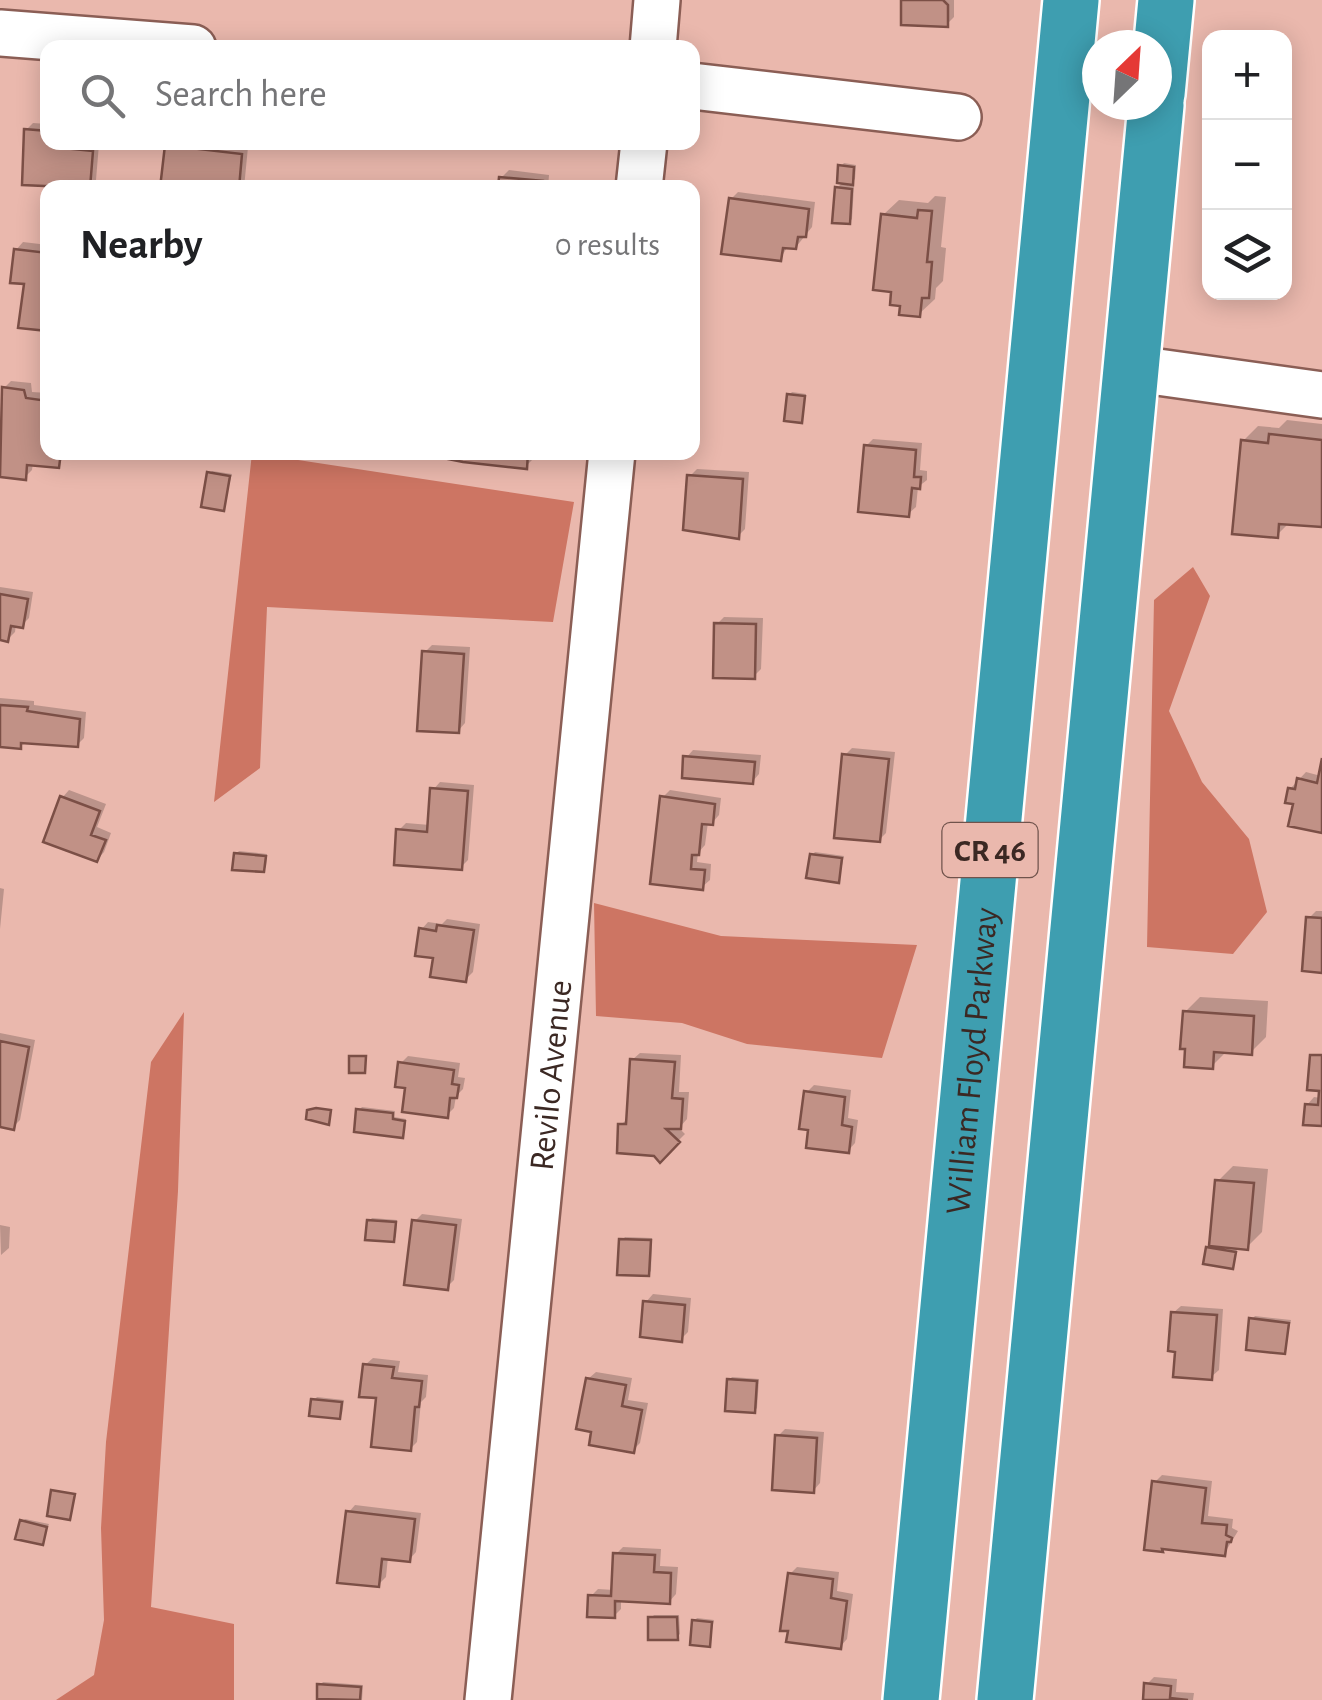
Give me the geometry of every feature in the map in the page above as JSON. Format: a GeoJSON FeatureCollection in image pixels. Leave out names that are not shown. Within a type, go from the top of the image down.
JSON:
{"type":"FeatureCollection","features":[{"type":"Feature","properties":{"kind":"highway","name":"William Floyd Parkway"},"geometry":{"type":"LineString","coordinates":[[910,1700],[1071,0]]}},
{"type":"Feature","properties":{"kind":"highway"},"geometry":{"type":"LineString","coordinates":[[1163,30],[1166,0]]}},
{"type":"Feature","properties":{"kind":"highway","name":"CR 46"},"geometry":{"type":"LineString","coordinates":[[1005,1700],[1154,120]]}},
{"type":"Feature","properties":{"kind":"street"},"geometry":{"type":"LineString","coordinates":[[654,40],[657,0]]}},
{"type":"Feature","properties":{"kind":"street"},"geometry":{"type":"LineString","coordinates":[[0,33],[90,40]]}},
{"type":"Feature","properties":{"kind":"street"},"geometry":{"type":"LineString","coordinates":[[700,87],[958,117]]}},
{"type":"Feature","properties":{"kind":"street"},"geometry":{"type":"LineString","coordinates":[[640,180],[643,150]]}},
{"type":"Feature","properties":{"kind":"street"},"geometry":{"type":"LineString","coordinates":[[1129,368],[1322,396]]}},
{"type":"Feature","properties":{"kind":"street","name":"Revilo Avenue"},"geometry":{"type":"LineString","coordinates":[[488,1700],[611,460]]}},
{"type":"Feature","properties":{"kind":"shaded area"},"geometry":{"type":"Polygon","coordinates":[[[251,460],[298,460],[574,502],[553,622],[267,607],[260,768],[214,802],[251,460]]]}},
{"type":"Feature","properties":{"kind":"shaded area"},"geometry":{"type":"Polygon","coordinates":[[[1193,567],[1210,596],[1169,711],[1202,782],[1249,839],[1267,912],[1233,954],[1147,947],[1154,600],[1193,567]]]}},
{"type":"Feature","properties":{"kind":"shaded area"},"geometry":{"type":"Polygon","coordinates":[[[594,903],[721,936],[917,945],[882,1058],[747,1044],[682,1023],[596,1016],[594,903]]]}},
{"type":"Feature","properties":{"kind":"shaded area"},"geometry":{"type":"Polygon","coordinates":[[[184,1012],[178,1191],[151,1607],[234,1624],[234,1700],[56,1700],[94,1675],[104,1620],[101,1528],[106,1442],[151,1062],[184,1012]]]}},
{"type":"Feature","properties":{"kind":"building"},"geometry":{"type":"Polygon","coordinates":[[[901,0],[943,0],[948,5],[948,27],[901,25],[901,0]]]}},
{"type":"Feature","properties":{"kind":"building"},"geometry":{"type":"Polygon","coordinates":[[[24,129],[40,130],[40,150],[93,151],[91,180],[40,180],[40,186],[22,185],[24,129]]]}},
{"type":"Feature","properties":{"kind":"building"},"geometry":{"type":"Polygon","coordinates":[[[164,150],[242,154],[240,180],[161,180],[164,150]]]}},
{"type":"Feature","properties":{"kind":"building"},"geometry":{"type":"Polygon","coordinates":[[[838,165],[854,167],[853,185],[837,183],[838,165]]]}},
{"type":"Feature","properties":{"kind":"building"},"geometry":{"type":"Polygon","coordinates":[[[835,187],[852,189],[850,224],[832,223],[835,187]]]}},
{"type":"Feature","properties":{"kind":"building"},"geometry":{"type":"Polygon","coordinates":[[[729,198],[809,209],[806,237],[798,237],[796,249],[783,248],[781,261],[721,254],[729,198]]]}},
{"type":"Feature","properties":{"kind":"building"},"geometry":{"type":"Polygon","coordinates":[[[918,210],[932,211],[927,262],[932,262],[929,298],[922,298],[920,317],[899,315],[900,306],[890,305],[891,292],[873,290],[881,214],[917,218],[918,210]]]}},
{"type":"Feature","properties":{"kind":"building"},"geometry":{"type":"Polygon","coordinates":[[[14,249],[40,252],[40,330],[18,328],[24,284],[10,283],[14,249]]]}},
{"type":"Feature","properties":{"kind":"building"},"geometry":{"type":"Polygon","coordinates":[[[2,387],[24,390],[26,398],[40,400],[40,460],[60,460],[59,468],[27,465],[26,480],[0,477],[2,387]]]}},
{"type":"Feature","properties":{"kind":"building"},"geometry":{"type":"Polygon","coordinates":[[[787,394],[805,396],[802,423],[784,421],[787,394]]]}},
{"type":"Feature","properties":{"kind":"building"},"geometry":{"type":"Polygon","coordinates":[[[1269,434],[1322,440],[1322,527],[1279,524],[1278,538],[1232,534],[1241,440],[1268,443],[1269,434]]]}},
{"type":"Feature","properties":{"kind":"building"},"geometry":{"type":"Polygon","coordinates":[[[864,445],[916,450],[914,477],[921,477],[920,489],[912,488],[909,517],[858,512],[864,445]]]}},
{"type":"Feature","properties":{"kind":"building"},"geometry":{"type":"Polygon","coordinates":[[[453,460],[528,460],[527,469],[453,460]]]}},
{"type":"Feature","properties":{"kind":"building"},"geometry":{"type":"Polygon","coordinates":[[[207,472],[230,476],[224,511],[201,507],[207,472]]]}},
{"type":"Feature","properties":{"kind":"building"},"geometry":{"type":"Polygon","coordinates":[[[687,475],[743,479],[739,539],[683,530],[687,475]]]}},
{"type":"Feature","properties":{"kind":"building"},"geometry":{"type":"Polygon","coordinates":[[[0,594],[28,599],[23,628],[11,626],[8,642],[0,640],[0,594]]]}},
{"type":"Feature","properties":{"kind":"building"},"geometry":{"type":"Polygon","coordinates":[[[714,623],[756,624],[755,679],[713,678],[714,623]]]}},
{"type":"Feature","properties":{"kind":"building"},"geometry":{"type":"Polygon","coordinates":[[[422,651],[464,654],[459,733],[417,731],[422,651]]]}},
{"type":"Feature","properties":{"kind":"building"},"geometry":{"type":"Polygon","coordinates":[[[0,705],[80,719],[78,747],[21,743],[21,749],[0,747],[0,705]]]}},
{"type":"Feature","properties":{"kind":"building"},"geometry":{"type":"Polygon","coordinates":[[[842,754],[889,759],[880,842],[834,838],[842,754]]]}},
{"type":"Feature","properties":{"kind":"building"},"geometry":{"type":"Polygon","coordinates":[[[683,756],[755,762],[753,784],[682,778],[683,756]]]}},
{"type":"Feature","properties":{"kind":"building"},"geometry":{"type":"Polygon","coordinates":[[[1322,758],[1322,833],[1288,826],[1293,804],[1285,803],[1288,788],[1295,789],[1297,778],[1317,783],[1322,758]]]}},
{"type":"Feature","properties":{"kind":"building"},"geometry":{"type":"Polygon","coordinates":[[[430,788],[468,791],[462,870],[394,865],[396,829],[427,832],[430,788]]]}},
{"type":"Feature","properties":{"kind":"building"},"geometry":{"type":"Polygon","coordinates":[[[60,796],[100,811],[91,835],[106,840],[97,862],[43,842],[60,796]]]}},
{"type":"Feature","properties":{"kind":"building"},"geometry":{"type":"Polygon","coordinates":[[[660,796],[715,804],[713,825],[702,824],[699,855],[692,855],[691,869],[705,870],[703,890],[650,884],[660,796]]]}},
{"type":"Feature","properties":{"kind":"building"},"geometry":{"type":"Polygon","coordinates":[[[234,853],[266,856],[264,872],[232,870],[234,853]]]}},
{"type":"Feature","properties":{"kind":"building"},"geometry":{"type":"Polygon","coordinates":[[[810,854],[842,858],[839,883],[806,878],[810,854]]]}},
{"type":"Feature","properties":{"kind":"building"},"geometry":{"type":"Polygon","coordinates":[[[1306,917],[1322,918],[1322,973],[1302,971],[1306,917]]]}},
{"type":"Feature","properties":{"kind":"building"},"geometry":{"type":"Polygon","coordinates":[[[437,925],[474,930],[466,982],[430,977],[433,958],[415,956],[419,928],[436,931],[437,925]]]}},
{"type":"Feature","properties":{"kind":"building"},"geometry":{"type":"Polygon","coordinates":[[[1183,1011],[1254,1016],[1252,1055],[1214,1052],[1213,1069],[1184,1067],[1185,1049],[1180,1049],[1183,1011]]]}},
{"type":"Feature","properties":{"kind":"building"},"geometry":{"type":"Polygon","coordinates":[[[0,1041],[29,1047],[14,1130],[0,1127],[0,1041]]]}},
{"type":"Feature","properties":{"kind":"building"},"geometry":{"type":"Polygon","coordinates":[[[1310,1055],[1322,1055],[1322,1126],[1303,1125],[1305,1104],[1318,1105],[1319,1091],[1307,1090],[1310,1055]]]}},
{"type":"Feature","properties":{"kind":"building"},"geometry":{"type":"Polygon","coordinates":[[[349,1056],[366,1056],[365,1073],[349,1073],[349,1056]]]}},
{"type":"Feature","properties":{"kind":"building"},"geometry":{"type":"Polygon","coordinates":[[[630,1059],[675,1062],[672,1098],[683,1099],[681,1129],[666,1129],[680,1142],[660,1163],[654,1156],[617,1153],[618,1124],[626,1124],[630,1059]]]}},
{"type":"Feature","properties":{"kind":"building"},"geometry":{"type":"Polygon","coordinates":[[[398,1062],[454,1070],[452,1084],[459,1085],[457,1098],[450,1098],[448,1118],[402,1112],[405,1088],[395,1087],[398,1062]]]}},
{"type":"Feature","properties":{"kind":"building"},"geometry":{"type":"Polygon","coordinates":[[[804,1091],[845,1097],[842,1125],[852,1127],[849,1153],[806,1148],[808,1130],[799,1129],[804,1091]]]}},
{"type":"Feature","properties":{"kind":"building"},"geometry":{"type":"Polygon","coordinates":[[[356,1109],[393,1113],[393,1119],[405,1121],[403,1138],[354,1132],[356,1109]]]}},
{"type":"Feature","properties":{"kind":"building"},"geometry":{"type":"Polygon","coordinates":[[[307,1110],[331,1110],[329,1125],[306,1119],[307,1110]]]}},
{"type":"Feature","properties":{"kind":"building"},"geometry":{"type":"Polygon","coordinates":[[[1215,1180],[1254,1183],[1248,1250],[1209,1246],[1215,1180]]]}},
{"type":"Feature","properties":{"kind":"building"},"geometry":{"type":"Polygon","coordinates":[[[367,1220],[396,1222],[394,1242],[365,1240],[367,1220]]]}},
{"type":"Feature","properties":{"kind":"building"},"geometry":{"type":"Polygon","coordinates":[[[412,1220],[456,1225],[448,1290],[404,1285],[412,1220]]]}},
{"type":"Feature","properties":{"kind":"building"},"geometry":{"type":"Polygon","coordinates":[[[619,1239],[651,1240],[649,1276],[617,1275],[619,1239]]]}},
{"type":"Feature","properties":{"kind":"building"},"geometry":{"type":"Polygon","coordinates":[[[1206,1247],[1236,1252],[1233,1269],[1203,1264],[1206,1247]]]}},
{"type":"Feature","properties":{"kind":"building"},"geometry":{"type":"Polygon","coordinates":[[[643,1301],[685,1305],[682,1342],[640,1337],[643,1301]]]}},
{"type":"Feature","properties":{"kind":"building"},"geometry":{"type":"Polygon","coordinates":[[[1171,1312],[1217,1315],[1212,1380],[1173,1377],[1175,1352],[1168,1351],[1171,1312]]]}},
{"type":"Feature","properties":{"kind":"building"},"geometry":{"type":"Polygon","coordinates":[[[1249,1318],[1289,1323],[1285,1354],[1246,1350],[1249,1318]]]}},
{"type":"Feature","properties":{"kind":"building"},"geometry":{"type":"Polygon","coordinates":[[[363,1364],[394,1367],[392,1378],[422,1381],[411,1451],[371,1447],[376,1398],[359,1397],[363,1364]]]}},
{"type":"Feature","properties":{"kind":"building"},"geometry":{"type":"Polygon","coordinates":[[[586,1378],[626,1385],[622,1406],[642,1410],[634,1453],[589,1445],[591,1432],[576,1429],[586,1378]]]}},
{"type":"Feature","properties":{"kind":"building"},"geometry":{"type":"Polygon","coordinates":[[[727,1379],[757,1381],[755,1413],[725,1411],[727,1379]]]}},
{"type":"Feature","properties":{"kind":"building"},"geometry":{"type":"Polygon","coordinates":[[[311,1399],[342,1402],[340,1419],[309,1416],[311,1399]]]}},
{"type":"Feature","properties":{"kind":"building"},"geometry":{"type":"Polygon","coordinates":[[[775,1435],[817,1438],[814,1493],[772,1490],[775,1435]]]}},
{"type":"Feature","properties":{"kind":"building"},"geometry":{"type":"Polygon","coordinates":[[[1152,1481],[1206,1488],[1202,1523],[1227,1525],[1226,1535],[1232,1538],[1227,1542],[1225,1556],[1144,1550],[1152,1481]]]}},
{"type":"Feature","properties":{"kind":"building"},"geometry":{"type":"Polygon","coordinates":[[[51,1490],[75,1494],[70,1520],[47,1516],[51,1490]]]}},
{"type":"Feature","properties":{"kind":"building"},"geometry":{"type":"Polygon","coordinates":[[[346,1511],[415,1519],[410,1562],[382,1559],[379,1587],[337,1583],[346,1511]]]}},
{"type":"Feature","properties":{"kind":"building"},"geometry":{"type":"Polygon","coordinates":[[[20,1520],[47,1527],[43,1545],[15,1539],[20,1520]]]}},
{"type":"Feature","properties":{"kind":"building"},"geometry":{"type":"Polygon","coordinates":[[[613,1553],[655,1555],[654,1572],[671,1573],[670,1604],[615,1601],[615,1618],[587,1617],[588,1595],[611,1596],[613,1553]]]}},
{"type":"Feature","properties":{"kind":"building"},"geometry":{"type":"Polygon","coordinates":[[[788,1573],[833,1579],[831,1598],[847,1601],[841,1649],[786,1642],[788,1631],[780,1631],[788,1573]]]}},
{"type":"Feature","properties":{"kind":"building"},"geometry":{"type":"Polygon","coordinates":[[[648,1617],[677,1617],[678,1640],[648,1640],[648,1617]]]}},
{"type":"Feature","properties":{"kind":"building"},"geometry":{"type":"Polygon","coordinates":[[[692,1620],[712,1622],[710,1647],[690,1645],[692,1620]]]}},
{"type":"Feature","properties":{"kind":"building"},"geometry":{"type":"Polygon","coordinates":[[[1144,1683],[1171,1686],[1170,1698],[1188,1700],[1143,1700],[1144,1683]]]}},
{"type":"Feature","properties":{"kind":"building"},"geometry":{"type":"Polygon","coordinates":[[[317,1684],[361,1687],[360,1700],[317,1699],[317,1684]]]}}]}
